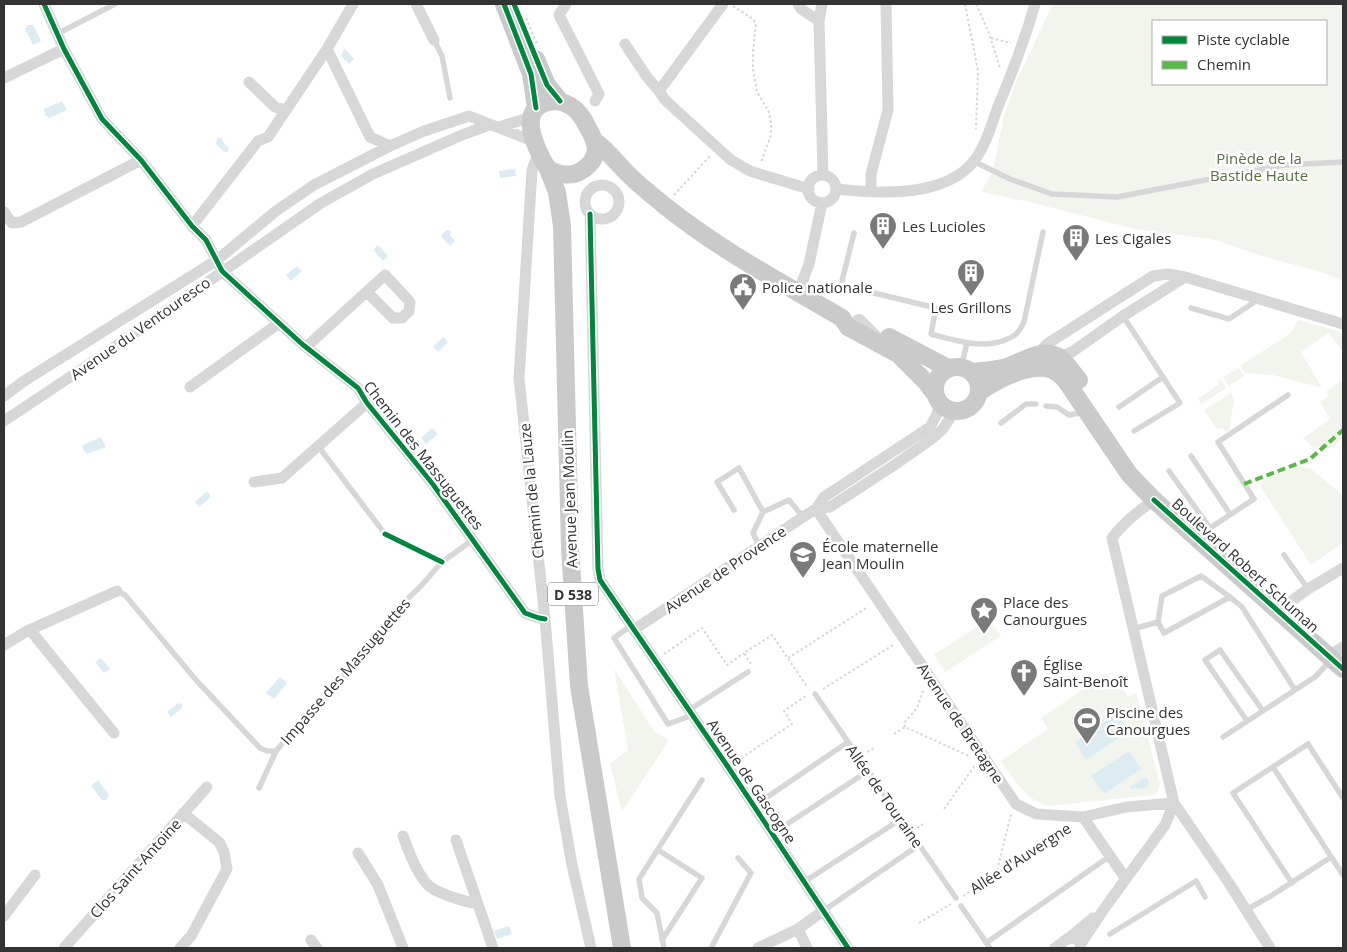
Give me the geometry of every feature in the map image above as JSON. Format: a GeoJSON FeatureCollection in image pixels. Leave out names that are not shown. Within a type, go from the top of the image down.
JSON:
{"type":"FeatureCollection","features":[{"type":"Feature","properties":{"kind":"main road"},"geometry":{"type":"LineString","coordinates":[[504,4],[532,74],[534,113],[530,133],[540,154],[561,174],[606,168],[628,174]]}},
{"type":"Feature","properties":{"kind":"main road"},"geometry":{"type":"LineString","coordinates":[[519,8],[547,85],[560,101]]}},
{"type":"Feature","properties":{"kind":"main road"},"geometry":{"type":"LineString","coordinates":[[534,113],[545,102],[560,101],[580,112],[591,109],[596,152],[593,160],[580,170]]}},
{"type":"Feature","properties":{"kind":"main road"},"geometry":{"type":"LineString","coordinates":[[596,142],[612,155],[628,174],[665,206],[725,250],[798,293],[851,319],[888,342],[960,369],[977,378],[979,392],[973,404],[962,411],[943,402],[888,342]]}},
{"type":"Feature","properties":{"kind":"main road","name":"Avenue Jean Moulin"},"geometry":{"type":"LineString","coordinates":[[540,154],[557,192],[562,226],[570,548],[579,686],[622,948]]}},
{"type":"Feature","properties":{"kind":"main road","name":"Avenue Jean Moulin"},"geometry":{"type":"LineString","coordinates":[[562,226],[568,192],[580,170]]}},
{"type":"Feature","properties":{"kind":"main road"},"geometry":{"type":"LineString","coordinates":[[943,402],[934,386],[941,372],[960,369],[988,371],[1009,366],[1038,354],[1058,357]]}},
{"type":"Feature","properties":{"kind":"main road","name":"Boulevard Robert Schuman"},"geometry":{"type":"LineString","coordinates":[[1058,357],[1079,380],[1137,468],[1150,494]]}},
{"type":"Feature","properties":{"kind":"main road","name":"Boulevard Robert Schuman"},"geometry":{"type":"LineString","coordinates":[[979,392],[996,380],[1029,370],[1047,368],[1058,373],[1088,412],[1129,474],[1150,494],[1204,533],[1279,610],[1337,658]]}},
{"type":"Feature","properties":{"kind":"street","name":"Chemin des Massuguettes"},"geometry":{"type":"LineString","coordinates":[[44,4],[64,49],[102,119],[141,160],[192,226],[206,240],[222,271],[278,323],[358,388],[367,404],[474,538],[525,613],[544,619]]}},
{"type":"Feature","properties":{"kind":"street"},"geometry":{"type":"LineString","coordinates":[[192,226],[258,141],[268,137],[326,49],[352,4]]}},
{"type":"Feature","properties":{"kind":"street"},"geometry":{"type":"LineString","coordinates":[[416,4],[434,40]]}},
{"type":"Feature","properties":{"kind":"street"},"geometry":{"type":"LineString","coordinates":[[566,4],[559,15],[598,94],[591,109]]}},
{"type":"Feature","properties":{"kind":"street"},"geometry":{"type":"LineString","coordinates":[[659,91],[723,4]]}},
{"type":"Feature","properties":{"kind":"street"},"geometry":{"type":"LineString","coordinates":[[798,4],[801,10],[819,21]]}},
{"type":"Feature","properties":{"kind":"street"},"geometry":{"type":"LineString","coordinates":[[822,4],[819,21],[823,175]]}},
{"type":"Feature","properties":{"kind":"street"},"geometry":{"type":"LineString","coordinates":[[871,191],[871,174],[888,110],[886,4]]}},
{"type":"Feature","properties":{"kind":"street"},"geometry":{"type":"LineString","coordinates":[[836,189],[906,192],[943,183],[964,172],[981,151],[1024,44],[1035,4]]}},
{"type":"Feature","properties":{"kind":"street"},"geometry":{"type":"LineString","coordinates":[[625,44],[665,100],[731,160],[756,173],[809,189]]}},
{"type":"Feature","properties":{"kind":"street"},"geometry":{"type":"LineString","coordinates":[[4,78],[64,49]]}},
{"type":"Feature","properties":{"kind":"street"},"geometry":{"type":"LineString","coordinates":[[326,49],[370,137],[390,146]]}},
{"type":"Feature","properties":{"kind":"street"},"geometry":{"type":"LineString","coordinates":[[249,82],[275,106],[286,110]]}},
{"type":"Feature","properties":{"kind":"street","name":"Avenue du Ventouresco"},"geometry":{"type":"LineString","coordinates":[[4,422],[321,203],[373,174],[462,135],[534,113]]}},
{"type":"Feature","properties":{"kind":"street","name":"Avenue du Ventouresco"},"geometry":{"type":"LineString","coordinates":[[4,396],[217,260],[276,212],[314,185],[390,146],[424,131],[469,116],[494,126],[540,154]]}},
{"type":"Feature","properties":{"kind":"street","name":"Chemin de la Lauze"},"geometry":{"type":"LineString","coordinates":[[540,154],[532,170],[519,378],[560,796],[572,865],[591,948]]}},
{"type":"Feature","properties":{"kind":"street"},"geometry":{"type":"LineString","coordinates":[[4,212],[12,223],[21,222],[141,160]]}},
{"type":"Feature","properties":{"kind":"street"},"geometry":{"type":"LineString","coordinates":[[823,175],[831,178],[836,184],[836,193],[831,200],[822,203],[811,197],[809,184],[814,178],[823,175]]}},
{"type":"Feature","properties":{"kind":"street"},"geometry":{"type":"LineString","coordinates":[[798,293],[809,264],[822,203]]}},
{"type":"Feature","properties":{"kind":"street","name":"Avenue de Gascogne"},"geometry":{"type":"LineString","coordinates":[[590,214],[598,569],[600,580],[634,627],[848,948]]}},
{"type":"Feature","properties":{"kind":"street"},"geometry":{"type":"LineString","coordinates":[[1038,354],[1047,344],[1153,276],[1168,274],[1185,277],[1343,324]]}},
{"type":"Feature","properties":{"kind":"street"},"geometry":{"type":"LineString","coordinates":[[1029,370],[1072,352],[1185,277]]}},
{"type":"Feature","properties":{"kind":"street"},"geometry":{"type":"LineString","coordinates":[[306,347],[367,292]]}},
{"type":"Feature","properties":{"kind":"street"},"geometry":{"type":"LineString","coordinates":[[190,387],[278,323]]}},
{"type":"Feature","properties":{"kind":"street","name":"Avenue de Provence"},"geometry":{"type":"LineString","coordinates":[[634,627],[803,517],[816,509],[830,507],[917,450],[942,430],[943,402]]}},
{"type":"Feature","properties":{"kind":"street","name":"Avenue de Provence"},"geometry":{"type":"LineString","coordinates":[[816,509],[824,497],[930,427],[943,402]]}},
{"type":"Feature","properties":{"kind":"street"},"geometry":{"type":"LineString","coordinates":[[254,482],[282,478],[367,404]]}},
{"type":"Feature","properties":{"kind":"street"},"geometry":{"type":"LineString","coordinates":[[1150,494],[1138,511],[1120,527],[1112,538],[1174,803],[1270,948]]}},
{"type":"Feature","properties":{"kind":"street","name":"Avenue de Bretagne"},"geometry":{"type":"LineString","coordinates":[[816,509],[904,638],[981,758],[1016,804],[1036,814],[1083,817],[1126,808],[1174,803]]}},
{"type":"Feature","properties":{"kind":"street"},"geometry":{"type":"LineString","coordinates":[[1279,610],[1308,589],[1343,568]]}},
{"type":"Feature","properties":{"kind":"street"},"geometry":{"type":"LineString","coordinates":[[4,644],[30,630],[117,591]]}},
{"type":"Feature","properties":{"kind":"street"},"geometry":{"type":"LineString","coordinates":[[30,630],[114,734]]}},
{"type":"Feature","properties":{"kind":"street","name":"Clos Saint-Antoine"},"geometry":{"type":"LineString","coordinates":[[64,948],[206,787]]}},
{"type":"Feature","properties":{"kind":"street"},"geometry":{"type":"LineString","coordinates":[[1080,947],[1104,909],[1165,825],[1174,803]]}},
{"type":"Feature","properties":{"kind":"street"},"geometry":{"type":"LineString","coordinates":[[180,948],[190,936],[226,869],[224,852],[219,842],[183,813]]}},
{"type":"Feature","properties":{"kind":"street"},"geometry":{"type":"LineString","coordinates":[[1083,817],[1126,879]]}},
{"type":"Feature","properties":{"kind":"street"},"geometry":{"type":"LineString","coordinates":[[403,836],[416,868],[427,884],[457,900],[477,904]]}},
{"type":"Feature","properties":{"kind":"street"},"geometry":{"type":"LineString","coordinates":[[456,840],[493,948]]}},
{"type":"Feature","properties":{"kind":"street"},"geometry":{"type":"LineString","coordinates":[[358,852],[378,885],[403,948]]}},
{"type":"Feature","properties":{"kind":"street"},"geometry":{"type":"LineString","coordinates":[[4,916],[36,874]]}},
{"type":"Feature","properties":{"kind":"street"},"geometry":{"type":"LineString","coordinates":[[1063,944],[1104,909]]}},
{"type":"Feature","properties":{"kind":"street"},"geometry":{"type":"LineString","coordinates":[[758,948],[798,929],[823,911]]}},
{"type":"Feature","properties":{"kind":"street"},"geometry":{"type":"LineString","coordinates":[[798,929],[807,948]]}},
{"type":"Feature","properties":{"kind":"street"},"geometry":{"type":"LineString","coordinates":[[1063,944],[1077,940],[1080,947]]}},
{"type":"Feature","properties":{"kind":"lane"},"geometry":{"type":"LineString","coordinates":[[57,34],[115,4]]}},
{"type":"Feature","properties":{"kind":"lane"},"geometry":{"type":"LineString","coordinates":[[434,40],[442,56],[450,98]]}},
{"type":"Feature","properties":{"kind":"lane"},"geometry":{"type":"LineString","coordinates":[[973,161],[1010,179],[1052,194],[1117,197],[1284,165],[1343,162]]}},
{"type":"Feature","properties":{"kind":"lane"},"geometry":{"type":"LineString","coordinates":[[854,233],[841,285],[936,308],[931,334],[967,343],[996,342],[1016,334],[1024,322],[1042,232]]}},
{"type":"Feature","properties":{"kind":"lane"},"geometry":{"type":"LineString","coordinates":[[1191,308],[1229,319],[1259,299]]}},
{"type":"Feature","properties":{"kind":"lane"},"geometry":{"type":"LineString","coordinates":[[1124,316],[1180,403],[1134,431]]}},
{"type":"Feature","properties":{"kind":"lane"},"geometry":{"type":"LineString","coordinates":[[960,369],[967,343]]}},
{"type":"Feature","properties":{"kind":"lane"},"geometry":{"type":"LineString","coordinates":[[1119,407],[1163,377]]}},
{"type":"Feature","properties":{"kind":"lane"},"geometry":{"type":"LineString","coordinates":[[1169,471],[1204,533],[1254,499],[1218,442],[1288,396]]}},
{"type":"Feature","properties":{"kind":"lane"},"geometry":{"type":"LineString","coordinates":[[1001,423],[1026,404],[1036,404]]}},
{"type":"Feature","properties":{"kind":"lane"},"geometry":{"type":"LineString","coordinates":[[1046,406],[1058,407],[1069,414],[1088,412]]}},
{"type":"Feature","properties":{"kind":"lane"},"geometry":{"type":"LineString","coordinates":[[318,446],[385,534]]}},
{"type":"Feature","properties":{"kind":"lane"},"geometry":{"type":"LineString","coordinates":[[1191,456],[1230,514]]}},
{"type":"Feature","properties":{"kind":"lane"},"geometry":{"type":"LineString","coordinates":[[734,510],[718,482],[739,468],[764,512]]}},
{"type":"Feature","properties":{"kind":"lane"},"geometry":{"type":"LineString","coordinates":[[759,546],[753,533],[764,512],[789,500],[803,517]]}},
{"type":"Feature","properties":{"kind":"lane","name":"Impasse des Massuguettes"},"geometry":{"type":"LineString","coordinates":[[117,591],[125,595],[196,680],[260,748],[267,751],[276,751],[305,717],[324,700],[403,603],[442,562],[474,538]]}},
{"type":"Feature","properties":{"kind":"lane"},"geometry":{"type":"LineString","coordinates":[[1284,556],[1308,589]]}},
{"type":"Feature","properties":{"kind":"lane"},"geometry":{"type":"LineString","coordinates":[[1230,597],[1164,633],[1158,622],[1162,596],[1201,576],[1230,597],[1242,607],[1295,690]]}},
{"type":"Feature","properties":{"kind":"lane"},"geometry":{"type":"LineString","coordinates":[[1133,629],[1158,622]]}},
{"type":"Feature","properties":{"kind":"lane"},"geometry":{"type":"LineString","coordinates":[[634,627],[614,638],[668,724],[691,712],[748,672]]}},
{"type":"Feature","properties":{"kind":"lane"},"geometry":{"type":"LineString","coordinates":[[1247,721],[1206,660],[1220,650],[1263,711]]}},
{"type":"Feature","properties":{"kind":"lane"},"geometry":{"type":"LineString","coordinates":[[1223,737],[1315,677],[1337,658]]}},
{"type":"Feature","properties":{"kind":"lane","name":"Allée de Touraine"},"geometry":{"type":"LineString","coordinates":[[815,694],[990,948]]}},
{"type":"Feature","properties":{"kind":"lane"},"geometry":{"type":"LineString","coordinates":[[754,806],[848,742]]}},
{"type":"Feature","properties":{"kind":"lane"},"geometry":{"type":"LineString","coordinates":[[1292,883],[1233,793],[1308,744],[1343,798]]}},
{"type":"Feature","properties":{"kind":"lane"},"geometry":{"type":"LineString","coordinates":[[259,788],[276,751]]}},
{"type":"Feature","properties":{"kind":"lane"},"geometry":{"type":"LineString","coordinates":[[1273,767],[1343,874]]}},
{"type":"Feature","properties":{"kind":"lane"},"geometry":{"type":"LineString","coordinates":[[772,834],[868,771]]}},
{"type":"Feature","properties":{"kind":"lane"},"geometry":{"type":"LineString","coordinates":[[664,948],[657,913],[642,898],[639,879],[702,780]]}},
{"type":"Feature","properties":{"kind":"lane"},"geometry":{"type":"LineString","coordinates":[[804,882],[901,819]]}},
{"type":"Feature","properties":{"kind":"lane"},"geometry":{"type":"LineString","coordinates":[[823,911],[919,845]]}},
{"type":"Feature","properties":{"kind":"lane"},"geometry":{"type":"LineString","coordinates":[[658,850],[702,878],[662,940]]}},
{"type":"Feature","properties":{"kind":"lane"},"geometry":{"type":"LineString","coordinates":[[986,942],[1110,856]]}},
{"type":"Feature","properties":{"kind":"lane"},"geometry":{"type":"LineString","coordinates":[[1246,910],[1332,857]]}},
{"type":"Feature","properties":{"kind":"lane"},"geometry":{"type":"LineString","coordinates":[[711,948],[751,873],[738,858]]}},
{"type":"Feature","properties":{"kind":"lane"},"geometry":{"type":"LineString","coordinates":[[1110,934],[1196,881],[1205,898]]}},
{"type":"Feature","properties":{"kind":"path"},"geometry":{"type":"LineString","coordinates":[[729,4],[753,19],[756,24],[753,52],[757,92],[769,112],[772,135],[756,173]]}},
{"type":"Feature","properties":{"kind":"path"},"geometry":{"type":"LineString","coordinates":[[965,4],[978,71],[976,129]]}},
{"type":"Feature","properties":{"kind":"path"},"geometry":{"type":"LineString","coordinates":[[976,4],[991,38],[1000,68]]}},
{"type":"Feature","properties":{"kind":"path"},"geometry":{"type":"LineString","coordinates":[[519,8],[538,47]]}},
{"type":"Feature","properties":{"kind":"path"},"geometry":{"type":"LineString","coordinates":[[991,38],[1011,43]]}},
{"type":"Feature","properties":{"kind":"path"},"geometry":{"type":"LineString","coordinates":[[671,199],[717,148]]}},
{"type":"Feature","properties":{"kind":"path"},"geometry":{"type":"LineString","coordinates":[[788,658],[878,601]]}},
{"type":"Feature","properties":{"kind":"path"},"geometry":{"type":"LineString","coordinates":[[655,660],[702,628],[727,664],[772,635],[807,686]]}},
{"type":"Feature","properties":{"kind":"path"},"geometry":{"type":"LineString","coordinates":[[728,767],[792,724],[784,711],[809,694],[815,694],[904,638]]}},
{"type":"Feature","properties":{"kind":"path"},"geometry":{"type":"LineString","coordinates":[[744,653],[752,666],[748,672]]}},
{"type":"Feature","properties":{"kind":"path"},"geometry":{"type":"LineString","coordinates":[[905,727],[904,723],[917,708],[922,696],[926,672]]}},
{"type":"Feature","properties":{"kind":"path"},"geometry":{"type":"LineString","coordinates":[[894,734],[905,727]]}},
{"type":"Feature","properties":{"kind":"path"},"geometry":{"type":"LineString","coordinates":[[905,727],[981,758],[944,809]]}},
{"type":"Feature","properties":{"kind":"path"},"geometry":{"type":"LineString","coordinates":[[996,875],[1011,820],[1012,799]]}},
{"type":"Feature","properties":{"kind":"green space","name":"Pinède de la Bastide Haute"},"geometry":{"type":"Polygon","coordinates":[[[1053,4],[1343,4],[1343,281],[1321,272],[1262,256],[1212,239],[1135,229],[1030,202],[981,192],[993,171],[1004,116],[1016,82],[1053,4]]]}},
{"type":"Feature","properties":{"kind":"green space"},"geometry":{"type":"Polygon","coordinates":[[[1298,320],[1338,331],[1343,335],[1343,352],[1329,333],[1301,352],[1321,386],[1273,375],[1244,373],[1241,365],[1291,333],[1298,320]]]}},
{"type":"Feature","properties":{"kind":"green space"},"geometry":{"type":"Polygon","coordinates":[[[1239,368],[1244,376],[1229,386],[1223,377],[1239,368]]]}},
{"type":"Feature","properties":{"kind":"green space"},"geometry":{"type":"Polygon","coordinates":[[[1220,379],[1226,388],[1201,404],[1198,399],[1219,384],[1218,380],[1220,379]]]}},
{"type":"Feature","properties":{"kind":"green space"},"geometry":{"type":"Polygon","coordinates":[[[1343,379],[1343,438],[1331,447],[1314,448],[1309,445],[1307,440],[1302,439],[1330,419],[1320,402],[1328,397],[1327,391],[1343,379]]]}},
{"type":"Feature","properties":{"kind":"green space"},"geometry":{"type":"Polygon","coordinates":[[[1231,393],[1234,401],[1229,430],[1226,432],[1222,428],[1217,429],[1204,410],[1231,393]]]}},
{"type":"Feature","properties":{"kind":"green space"},"geometry":{"type":"Polygon","coordinates":[[[1297,466],[1311,469],[1343,495],[1343,543],[1311,565],[1260,486],[1272,476],[1297,466]]]}},
{"type":"Feature","properties":{"kind":"green space"},"geometry":{"type":"Polygon","coordinates":[[[989,619],[1001,636],[945,672],[934,655],[989,619]]]}},
{"type":"Feature","properties":{"kind":"green space"},"geometry":{"type":"Polygon","coordinates":[[[614,669],[654,731],[669,740],[622,812],[610,764],[628,750],[614,669]]]}},
{"type":"Feature","properties":{"kind":"green space","name":"Piscine des Canourgues"},"geometry":{"type":"Polygon","coordinates":[[[1107,673],[1115,685],[1119,683],[1128,697],[1136,693],[1160,784],[1158,791],[1153,795],[1048,806],[1032,799],[1016,782],[1001,761],[1048,729],[1041,718],[1107,673]]]}},
{"type":"Feature","properties":{"kind":"shaded area"},"geometry":{"type":"Polygon","coordinates":[[[28,25],[33,25],[41,41],[33,45],[25,29],[28,25]]]}},
{"type":"Feature","properties":{"kind":"shaded area"},"geometry":{"type":"Polygon","coordinates":[[[344,48],[354,59],[349,64],[341,56],[344,48]]]}},
{"type":"Feature","properties":{"kind":"shaded area"},"geometry":{"type":"Polygon","coordinates":[[[62,101],[67,110],[49,118],[45,115],[44,109],[62,101]]]}},
{"type":"Feature","properties":{"kind":"shaded area"},"geometry":{"type":"Polygon","coordinates":[[[217,138],[221,138],[229,148],[228,152],[224,152],[216,144],[217,138]]]}},
{"type":"Feature","properties":{"kind":"shaded area"},"geometry":{"type":"Polygon","coordinates":[[[515,169],[516,176],[500,178],[499,171],[515,169]]]}},
{"type":"Feature","properties":{"kind":"shaded area"},"geometry":{"type":"Polygon","coordinates":[[[447,230],[451,231],[450,235],[455,241],[450,246],[441,236],[447,230]]]}},
{"type":"Feature","properties":{"kind":"shaded area"},"geometry":{"type":"Polygon","coordinates":[[[376,246],[379,246],[388,256],[383,261],[374,251],[376,246]]]}},
{"type":"Feature","properties":{"kind":"shaded area"},"geometry":{"type":"Polygon","coordinates":[[[297,266],[302,271],[291,281],[286,275],[297,266]]]}},
{"type":"Feature","properties":{"kind":"shaded area"},"geometry":{"type":"Polygon","coordinates":[[[443,337],[448,342],[438,352],[433,347],[443,337]]]}},
{"type":"Feature","properties":{"kind":"shaded area"},"geometry":{"type":"Polygon","coordinates":[[[432,428],[438,434],[426,444],[421,438],[432,428]]]}},
{"type":"Feature","properties":{"kind":"shaded area"},"geometry":{"type":"Polygon","coordinates":[[[101,437],[106,447],[87,454],[83,450],[83,445],[101,437]]]}},
{"type":"Feature","properties":{"kind":"shaded area"},"geometry":{"type":"Polygon","coordinates":[[[206,492],[210,494],[210,498],[199,507],[195,502],[206,492]]]}},
{"type":"Feature","properties":{"kind":"shaded area"},"geometry":{"type":"Polygon","coordinates":[[[101,658],[110,669],[104,673],[95,662],[101,658]]]}},
{"type":"Feature","properties":{"kind":"shaded area"},"geometry":{"type":"Polygon","coordinates":[[[280,677],[287,683],[274,699],[266,693],[280,677]]]}},
{"type":"Feature","properties":{"kind":"shaded area"},"geometry":{"type":"Polygon","coordinates":[[[178,703],[182,704],[182,708],[171,717],[167,712],[178,703]]]}},
{"type":"Feature","properties":{"kind":"shaded area"},"geometry":{"type":"Polygon","coordinates":[[[1117,713],[1129,731],[1086,760],[1075,742],[1117,713]]]}},
{"type":"Feature","properties":{"kind":"shaded area"},"geometry":{"type":"Polygon","coordinates":[[[1129,751],[1141,769],[1104,794],[1091,776],[1129,751]]]}},
{"type":"Feature","properties":{"kind":"shaded area"},"geometry":{"type":"Polygon","coordinates":[[[1146,777],[1149,782],[1147,788],[1130,789],[1131,786],[1146,777]]]}},
{"type":"Feature","properties":{"kind":"shaded area"},"geometry":{"type":"Polygon","coordinates":[[[98,780],[109,795],[106,800],[102,800],[91,786],[98,780]]]}},
{"type":"Feature","properties":{"kind":"shaded area"},"geometry":{"type":"Polygon","coordinates":[[[509,926],[512,934],[497,939],[494,931],[509,926]]]}},
{"type":"Feature","properties":{"kind":"marked path"},"geometry":{"type":"LineString","coordinates":[[1244,484],[1310,459],[1343,430]]}},
{"type":"Feature","properties":{"kind":"cycle path"},"geometry":{"type":"LineString","coordinates":[[44,4],[64,49],[102,119],[141,160],[192,226],[206,240],[222,271],[302,344],[358,388],[367,403],[432,483],[525,613],[545,619]]}},
{"type":"Feature","properties":{"kind":"cycle path"},"geometry":{"type":"LineString","coordinates":[[504,4],[531,74],[536,108]]}},
{"type":"Feature","properties":{"kind":"cycle path"},"geometry":{"type":"LineString","coordinates":[[514,4],[547,85],[560,101]]}},
{"type":"Feature","properties":{"kind":"cycle path"},"geometry":{"type":"LineString","coordinates":[[590,214],[598,569],[600,580],[728,767],[848,948]]}},
{"type":"Feature","properties":{"kind":"cycle path"},"geometry":{"type":"LineString","coordinates":[[1154,500],[1343,669]]}},
{"type":"Feature","properties":{"kind":"cycle path"},"geometry":{"type":"LineString","coordinates":[[385,534],[442,562]]}},
{"type":"Feature","properties":{"kind":"place","name":"Les Lucioles"},"geometry":{"type":"Point","coordinates":[883,250]}},
{"type":"Feature","properties":{"kind":"place","name":"Les Cigales"},"geometry":{"type":"Point","coordinates":[1076,262]}},
{"type":"Feature","properties":{"kind":"place","name":"Les Grillons"},"geometry":{"type":"Point","coordinates":[971,297]}},
{"type":"Feature","properties":{"kind":"place","name":"Police nationale"},"geometry":{"type":"Point","coordinates":[743,311]}},
{"type":"Feature","properties":{"kind":"place","name":"École maternelle Jean Moulin"},"geometry":{"type":"Point","coordinates":[803,579]}},
{"type":"Feature","properties":{"kind":"place","name":"Place des Canourgues"},"geometry":{"type":"Point","coordinates":[984,635]}},
{"type":"Feature","properties":{"kind":"place","name":"Église Saint-Benoît"},"geometry":{"type":"Point","coordinates":[1024,697]}},
{"type":"Feature","properties":{"kind":"place","name":"Piscine des Canourgues"},"geometry":{"type":"Point","coordinates":[1087,745]}}]}
